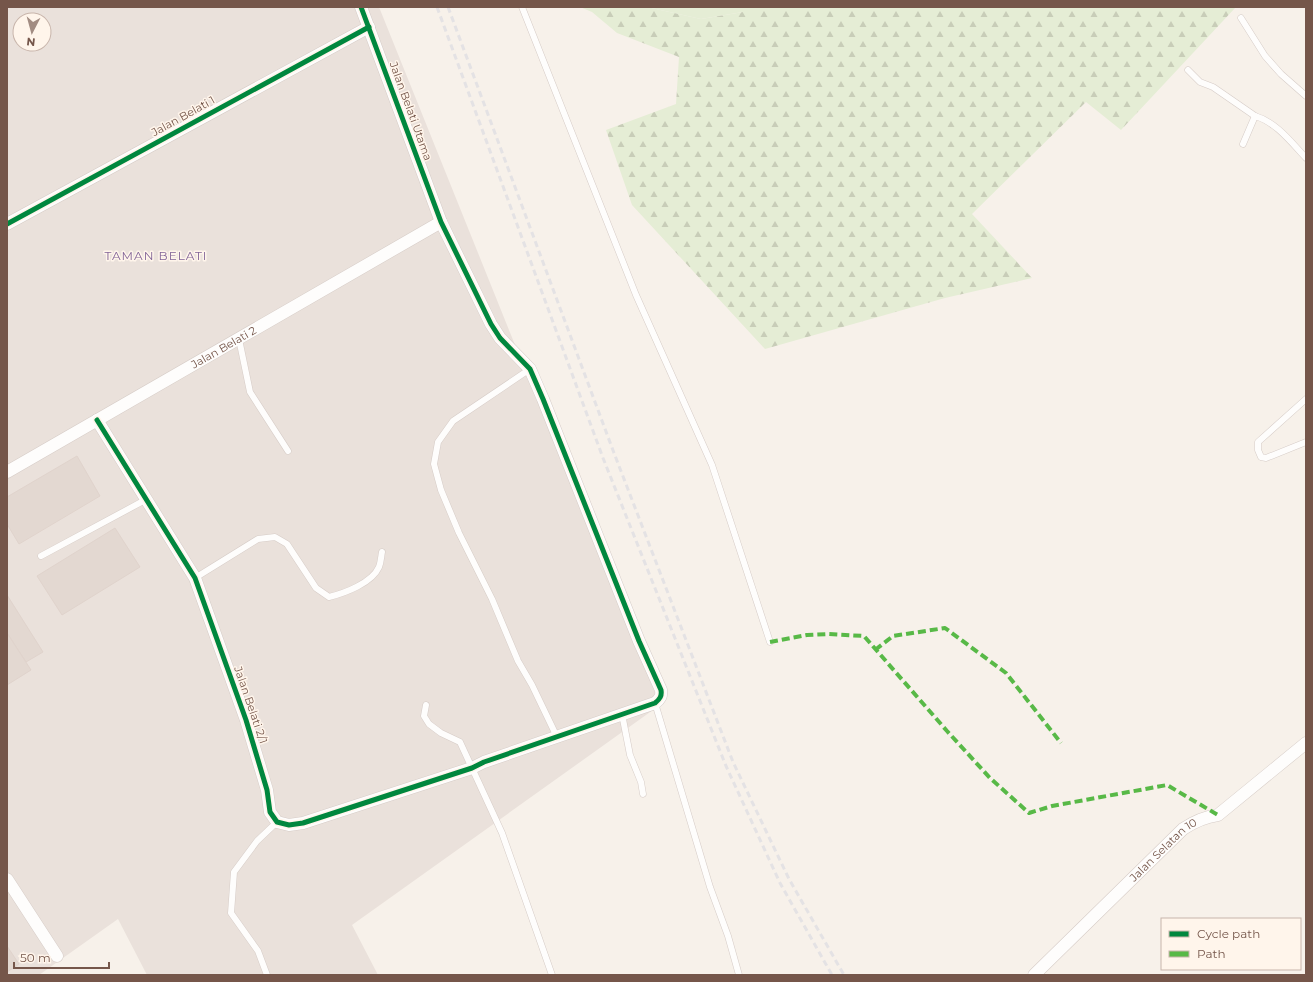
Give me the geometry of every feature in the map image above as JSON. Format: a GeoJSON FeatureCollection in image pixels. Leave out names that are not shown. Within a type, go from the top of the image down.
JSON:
{"type":"FeatureCollection","features":[{"type":"Feature","properties":{"kind":"street","name":"Jalan Belati Utama"},"geometry":{"type":"LineString","coordinates":[[361,7],[441,222],[491,324],[500,338],[530,369]]}},
{"type":"Feature","properties":{"kind":"street","name":"Jalan Belati 1"},"geometry":{"type":"LineString","coordinates":[[7,224],[369,27]]}},
{"type":"Feature","properties":{"kind":"street","name":"Jalan Belati 2"},"geometry":{"type":"LineString","coordinates":[[7,472],[441,222]]}},
{"type":"Feature","properties":{"kind":"street"},"geometry":{"type":"LineString","coordinates":[[277,822],[289,825],[303,823],[472,768],[484,762],[655,703],[661,695],[661,690],[639,641],[530,369]]}},
{"type":"Feature","properties":{"kind":"street","name":"Jalan Belati 2/1"},"geometry":{"type":"LineString","coordinates":[[97,420],[195,578],[246,720],[267,790],[270,812],[277,822]]}},
{"type":"Feature","properties":{"kind":"street","name":"Jalan Selatan 10"},"geometry":{"type":"LineString","coordinates":[[1034,975],[1183,829],[1205,817],[1218,815],[1306,743]]}},
{"type":"Feature","properties":{"kind":"street"},"geometry":{"type":"LineString","coordinates":[[7,879],[57,956]]}},
{"type":"Feature","properties":{"kind":"lane"},"geometry":{"type":"LineString","coordinates":[[522,7],[636,295],[712,465],[770,642]]}},
{"type":"Feature","properties":{"kind":"lane"},"geometry":{"type":"LineString","coordinates":[[1241,18],[1265,56],[1281,74],[1306,96]]}},
{"type":"Feature","properties":{"kind":"lane"},"geometry":{"type":"LineString","coordinates":[[1188,70],[1200,82],[1213,88],[1255,116],[1266,119],[1306,158]]}},
{"type":"Feature","properties":{"kind":"lane"},"geometry":{"type":"LineString","coordinates":[[1243,144],[1255,116]]}},
{"type":"Feature","properties":{"kind":"lane"},"geometry":{"type":"LineString","coordinates":[[239,339],[250,392],[288,451]]}},
{"type":"Feature","properties":{"kind":"lane"},"geometry":{"type":"LineString","coordinates":[[530,369],[453,421],[438,442],[434,464],[441,490],[459,533],[492,599],[518,661],[532,685],[557,737]]}},
{"type":"Feature","properties":{"kind":"lane"},"geometry":{"type":"LineString","coordinates":[[1306,399],[1258,442],[1258,452],[1261,457],[1266,458],[1306,442]]}},
{"type":"Feature","properties":{"kind":"lane"},"geometry":{"type":"LineString","coordinates":[[41,556],[147,499]]}},
{"type":"Feature","properties":{"kind":"lane"},"geometry":{"type":"LineString","coordinates":[[195,578],[258,539],[275,537],[287,544],[316,588],[329,597],[345,592],[367,580],[378,568],[382,552]]}},
{"type":"Feature","properties":{"kind":"lane"},"geometry":{"type":"LineString","coordinates":[[655,703],[710,887],[728,936],[739,975]]}},
{"type":"Feature","properties":{"kind":"lane"},"geometry":{"type":"LineString","coordinates":[[426,705],[424,716],[429,724],[441,733],[460,742],[502,833],[552,975]]}},
{"type":"Feature","properties":{"kind":"lane"},"geometry":{"type":"LineString","coordinates":[[622,714],[630,755],[641,782],[643,794]]}},
{"type":"Feature","properties":{"kind":"lane"},"geometry":{"type":"LineString","coordinates":[[266,975],[258,950],[231,913],[234,872],[257,841],[277,822]]}},
{"type":"Feature","properties":{"kind":"shaded area"},"geometry":{"type":"Polygon","coordinates":[[[7,7],[379,7],[660,705],[352,925],[378,975],[147,975],[118,919],[39,975],[7,975],[7,7]]]}},
{"type":"Feature","properties":{"kind":"green space"},"geometry":{"type":"Polygon","coordinates":[[[580,7],[647,7],[701,19],[743,12],[743,7],[1236,7],[1121,130],[1086,102],[972,214],[1032,278],[945,298],[765,349],[632,205],[606,130],[676,104],[679,57],[617,33],[592,12],[580,7]]]}},
{"type":"Feature","properties":{"kind":"green space"},"geometry":{"type":"Polygon","coordinates":[[[647,7],[743,7],[743,12],[701,19],[647,7]]]}},
{"type":"Feature","properties":{"kind":"building"},"geometry":{"type":"Polygon","coordinates":[[[77,456],[100,496],[19,544],[7,524],[7,497],[77,456]]]}},
{"type":"Feature","properties":{"kind":"building"},"geometry":{"type":"Polygon","coordinates":[[[115,528],[140,567],[62,615],[37,576],[115,528]]]}},
{"type":"Feature","properties":{"kind":"building"},"geometry":{"type":"Polygon","coordinates":[[[7,595],[43,652],[26,662],[7,633],[7,595]]]}},
{"type":"Feature","properties":{"kind":"building"},"geometry":{"type":"Polygon","coordinates":[[[7,633],[31,670],[7,685],[7,633]]]}},
{"type":"Feature","properties":{"kind":"building"},"geometry":{"type":"Polygon","coordinates":[[[7,946],[19,964],[7,972],[7,946]]]}},
{"type":"Feature","properties":{"kind":"railway"},"geometry":{"type":"LineString","coordinates":[[437,7],[603,458],[726,766],[780,883],[832,975]]}},
{"type":"Feature","properties":{"kind":"railway"},"geometry":{"type":"LineString","coordinates":[[448,7],[614,453],[733,762],[789,879],[844,975]]}},
{"type":"Feature","properties":{"kind":"marked path"},"geometry":{"type":"LineString","coordinates":[[875,650],[893,636],[945,628],[1006,673],[1061,743]]}},
{"type":"Feature","properties":{"kind":"marked path"},"geometry":{"type":"LineString","coordinates":[[770,642],[807,635],[828,634],[864,636],[990,778],[1029,813],[1052,806],[1167,785],[1218,815]]}},
{"type":"Feature","properties":{"kind":"cycle path"},"geometry":{"type":"LineString","coordinates":[[97,420],[195,578],[246,720],[267,790],[270,812],[277,822],[289,825],[303,823],[472,768],[484,762],[655,703],[661,696],[661,690],[639,641],[530,369],[500,338],[491,324],[441,222],[361,7]]}},
{"type":"Feature","properties":{"kind":"cycle path"},"geometry":{"type":"LineString","coordinates":[[7,224],[369,27]]}},
{"type":"Feature","properties":{"kind":"district","name":"TAMAN BELATI"},"geometry":{"type":"Point","coordinates":[156,256]}}]}
